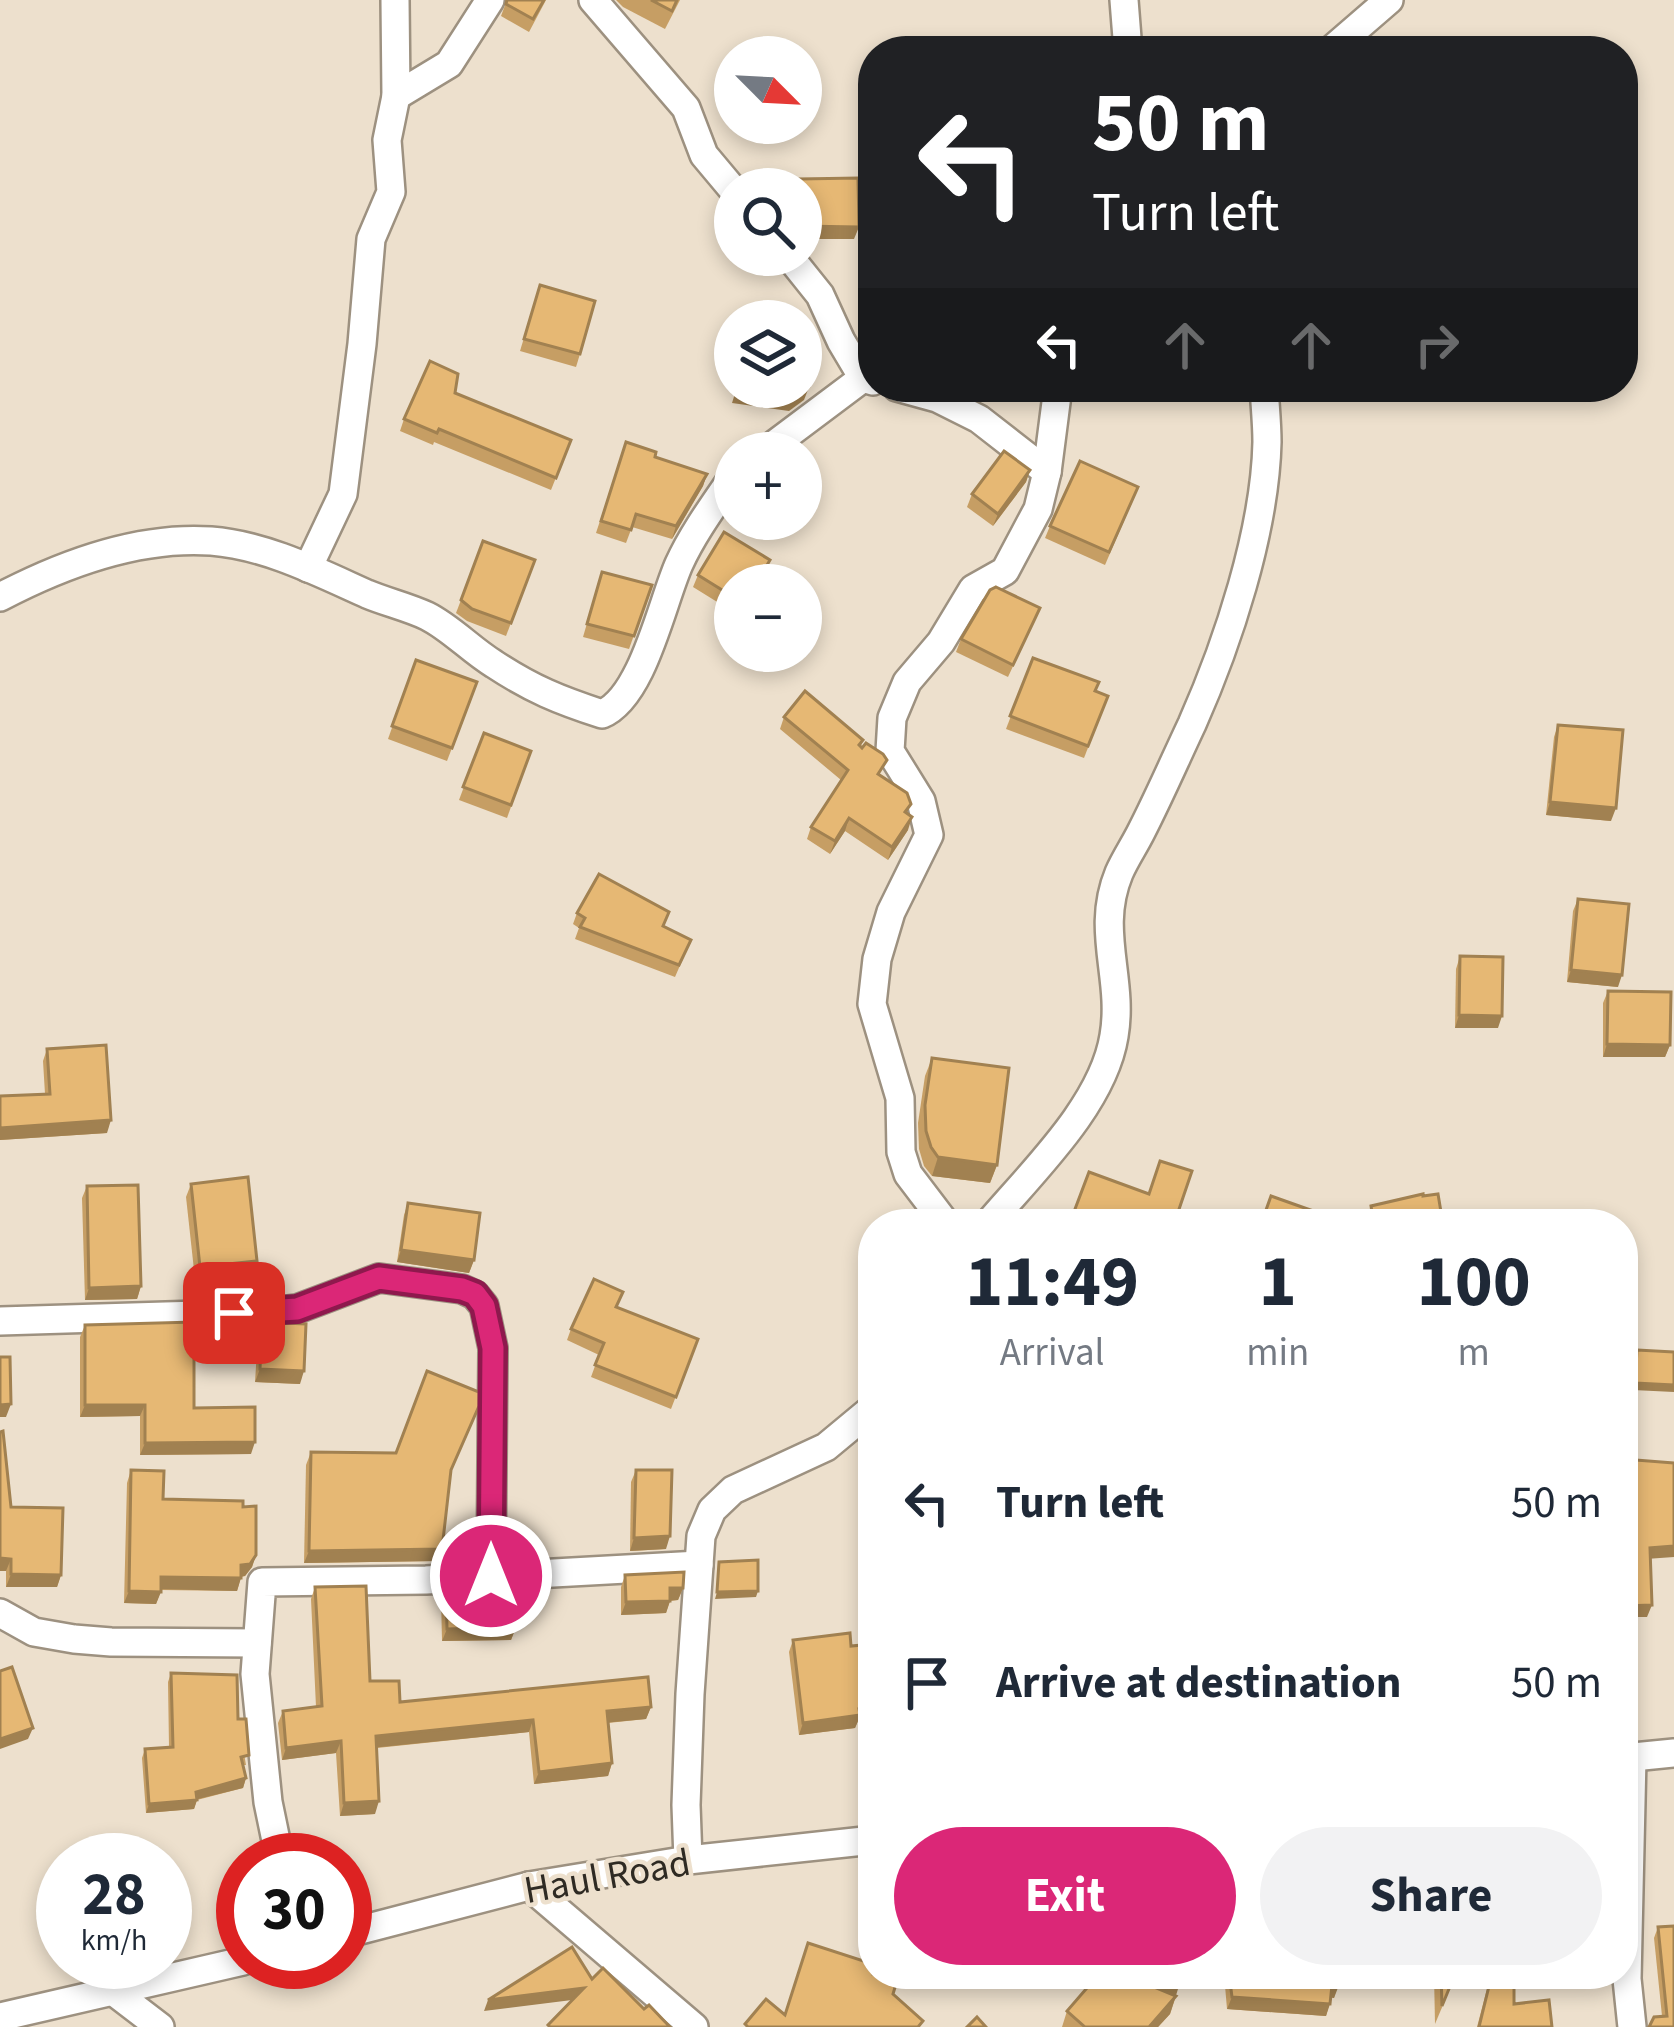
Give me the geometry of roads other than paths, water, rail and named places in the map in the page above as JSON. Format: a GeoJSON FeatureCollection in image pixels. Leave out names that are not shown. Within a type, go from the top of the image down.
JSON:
{"type":"FeatureCollection","features":[{"type":"Feature","properties":{"kind":"street"},"geometry":{"type":"LineString","coordinates":[[308,568],[343,494],[371,239],[391,191],[387,140],[395,97],[395,0]]}},
{"type":"Feature","properties":{"kind":"street"},"geometry":{"type":"LineString","coordinates":[[395,97],[449,64],[490,0]]}},
{"type":"Feature","properties":{"kind":"street"},"geometry":{"type":"LineString","coordinates":[[593,0],[686,108],[704,155],[715,168]]}},
{"type":"Feature","properties":{"kind":"street"},"geometry":{"type":"LineString","coordinates":[[1124,0],[1127,36]]}},
{"type":"Feature","properties":{"kind":"street"},"geometry":{"type":"LineString","coordinates":[[1347,36],[1389,0]]}},
{"type":"Feature","properties":{"kind":"street"},"geometry":{"type":"LineString","coordinates":[[804,276],[820,296],[841,341],[858,359]]}},
{"type":"Feature","properties":{"kind":"street"},"geometry":{"type":"LineString","coordinates":[[791,432],[858,381]]}},
{"type":"Feature","properties":{"kind":"street"},"geometry":{"type":"LineString","coordinates":[[945,402],[979,419],[1047,472]]}},
{"type":"Feature","properties":{"kind":"street"},"geometry":{"type":"LineString","coordinates":[[935,1209],[908,1174],[901,1152],[900,1098],[872,1004],[877,959],[891,912],[929,835],[921,801],[890,751],[892,718],[907,682],[973,590],[1005,571],[1038,509],[1056,402]]}},
{"type":"Feature","properties":{"kind":"street"},"geometry":{"type":"LineString","coordinates":[[1001,1209],[1094,1094],[1114,1036],[1108,910],[1119,872],[1194,719],[1228,631],[1256,529],[1267,443],[1265,402]]}},
{"type":"Feature","properties":{"kind":"street"},"geometry":{"type":"LineString","coordinates":[[0,596],[45,574],[102,555],[148,544],[210,541],[308,568],[428,617],[547,696],[602,714],[614,709],[632,682],[658,628],[680,562],[714,508]]}},
{"type":"Feature","properties":{"kind":"street"},"geometry":{"type":"LineString","coordinates":[[0,1321],[262,1313],[297,1309],[379,1278],[475,1294],[484,1306],[493,1348],[491,1576]]}},
{"type":"Feature","properties":{"kind":"street"},"geometry":{"type":"LineString","coordinates":[[688,1860],[689,1716],[701,1536],[712,1510],[733,1490],[826,1447],[858,1420]]}},
{"type":"Feature","properties":{"kind":"street"},"geometry":{"type":"LineString","coordinates":[[274,1833],[255,1674],[262,1582],[699,1565]]}},
{"type":"Feature","properties":{"kind":"street"},"geometry":{"type":"LineString","coordinates":[[0,1613],[34,1632],[74,1639],[257,1643]]}},
{"type":"Feature","properties":{"kind":"street"},"geometry":{"type":"LineString","coordinates":[[1638,1757],[1674,1753]]}},
{"type":"Feature","properties":{"kind":"street","name":"Haul Road"},"geometry":{"type":"LineString","coordinates":[[372,1927],[529,1886],[688,1860],[858,1842]]}},
{"type":"Feature","properties":{"kind":"street"},"geometry":{"type":"LineString","coordinates":[[529,1886],[694,2027]]}},
{"type":"Feature","properties":{"kind":"street"},"geometry":{"type":"LineString","coordinates":[[0,2017],[216,1966]]}},
{"type":"Feature","properties":{"kind":"street"},"geometry":{"type":"LineString","coordinates":[[1628,1989],[1632,2027]]}},
{"type":"Feature","properties":{"kind":"street"},"geometry":{"type":"LineString","coordinates":[[113,1991],[160,2027]]}}]}
